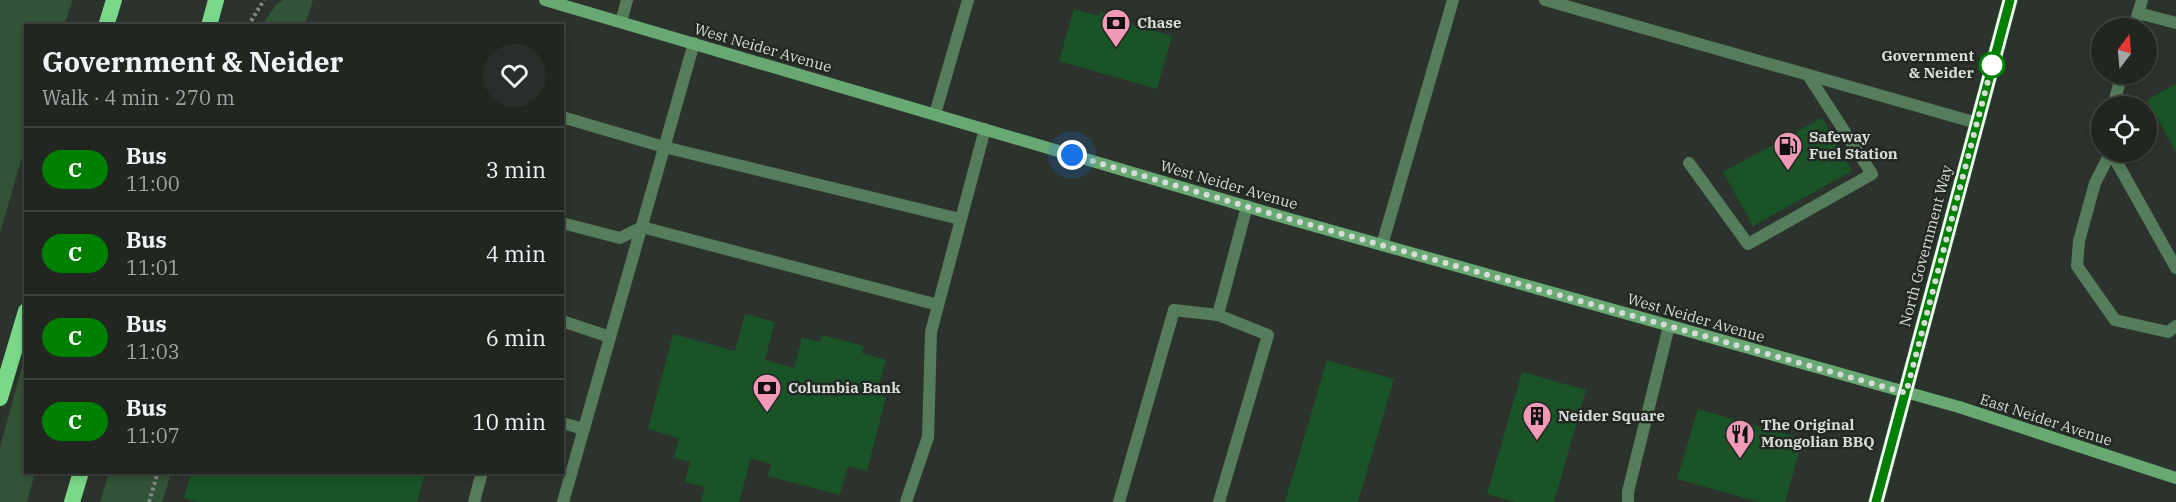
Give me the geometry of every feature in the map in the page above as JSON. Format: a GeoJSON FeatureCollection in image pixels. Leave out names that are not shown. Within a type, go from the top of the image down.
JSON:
{"type":"FeatureCollection","features":[{"type":"Feature","properties":{"kind":"highway"},"geometry":{"type":"LineString","coordinates":[[107,24],[114,0]]}},
{"type":"Feature","properties":{"kind":"highway"},"geometry":{"type":"LineString","coordinates":[[210,24],[216,0]]}},
{"type":"Feature","properties":{"kind":"highway"},"geometry":{"type":"LineString","coordinates":[[0,398],[24,318]]}},
{"type":"Feature","properties":{"kind":"highway"},"geometry":{"type":"LineString","coordinates":[[72,502],[80,474]]}},
{"type":"Feature","properties":{"kind":"main road","name":"West Neider Avenue"},"geometry":{"type":"LineString","coordinates":[[545,0],[1382,245],[1906,393]]}},
{"type":"Feature","properties":{"kind":"main road","name":"North Government Way"},"geometry":{"type":"LineString","coordinates":[[1876,502],[2010,0]]}},
{"type":"Feature","properties":{"kind":"main road","name":"East Neider Avenue"},"geometry":{"type":"LineString","coordinates":[[1906,393],[1959,407],[2176,478]]}},
{"type":"Feature","properties":{"kind":"lane"},"geometry":{"type":"LineString","coordinates":[[621,22],[627,0]]}},
{"type":"Feature","properties":{"kind":"lane"},"geometry":{"type":"LineString","coordinates":[[935,114],[968,0]]}},
{"type":"Feature","properties":{"kind":"lane"},"geometry":{"type":"LineString","coordinates":[[1382,245],[1453,0]]}},
{"type":"Feature","properties":{"kind":"lane"},"geometry":{"type":"LineString","coordinates":[[1545,0],[1977,123]]}},
{"type":"Feature","properties":{"kind":"lane"},"geometry":{"type":"LineString","coordinates":[[2137,18],[2142,0]]}},
{"type":"Feature","properties":{"kind":"lane"},"geometry":{"type":"LineString","coordinates":[[2138,13],[2176,23]]}},
{"type":"Feature","properties":{"kind":"lane"},"geometry":{"type":"LineString","coordinates":[[563,502],[694,43]]}},
{"type":"Feature","properties":{"kind":"lane"},"geometry":{"type":"LineString","coordinates":[[1689,164],[1748,244],[1872,174],[1808,75]]}},
{"type":"Feature","properties":{"kind":"lane"},"geometry":{"type":"LineString","coordinates":[[564,118],[664,147],[960,219]]}},
{"type":"Feature","properties":{"kind":"lane"},"geometry":{"type":"LineString","coordinates":[[906,502],[928,437],[931,332],[985,129]]}},
{"type":"Feature","properties":{"kind":"lane"},"geometry":{"type":"LineString","coordinates":[[2106,162],[2095,183],[2079,242],[2077,266],[2115,320],[2168,332],[2176,326]]}},
{"type":"Feature","properties":{"kind":"lane"},"geometry":{"type":"LineString","coordinates":[[2117,162],[2176,268]]}},
{"type":"Feature","properties":{"kind":"lane"},"geometry":{"type":"LineString","coordinates":[[1218,315],[1247,206]]}},
{"type":"Feature","properties":{"kind":"lane"},"geometry":{"type":"LineString","coordinates":[[564,224],[620,238],[642,227],[938,305]]}},
{"type":"Feature","properties":{"kind":"lane"},"geometry":{"type":"LineString","coordinates":[[1119,502],[1174,310],[1218,315],[1268,335],[1220,502]]}},
{"type":"Feature","properties":{"kind":"lane"},"geometry":{"type":"LineString","coordinates":[[564,322],[610,336]]}},
{"type":"Feature","properties":{"kind":"lane"},"geometry":{"type":"LineString","coordinates":[[1628,502],[1628,492],[1669,326]]}},
{"type":"Feature","properties":{"kind":"lane"},"geometry":{"type":"LineString","coordinates":[[564,424],[584,429]]}},
{"type":"Feature","properties":{"kind":"lane"},"geometry":{"type":"LineString","coordinates":[[474,502],[481,474]]}},
{"type":"Feature","properties":{"kind":"path"},"geometry":{"type":"LineString","coordinates":[[249,24],[264,0]]}},
{"type":"Feature","properties":{"kind":"path"},"geometry":{"type":"LineString","coordinates":[[149,502],[157,474]]}},
{"type":"Feature","properties":{"kind":"green space"},"geometry":{"type":"Polygon","coordinates":[[[0,0],[73,0],[64,24],[24,24],[24,150],[0,233],[0,0]]]}},
{"type":"Feature","properties":{"kind":"green space"},"geometry":{"type":"Polygon","coordinates":[[[283,0],[313,0],[305,24],[263,24],[276,5],[283,0]]]}},
{"type":"Feature","properties":{"kind":"green space"},"geometry":{"type":"Polygon","coordinates":[[[24,360],[24,474],[35,474],[27,502],[0,502],[0,447],[24,360]]]}},
{"type":"Feature","properties":{"kind":"green space"},"geometry":{"type":"Polygon","coordinates":[[[108,474],[171,474],[162,502],[100,502],[108,474]]]}},
{"type":"Feature","properties":{"kind":"building","name":"Chase"},"geometry":{"type":"Polygon","coordinates":[[[1074,9],[1099,16],[1100,12],[1126,19],[1125,23],[1172,36],[1157,89],[1059,61],[1074,9]]]}},
{"type":"Feature","properties":{"kind":"building"},"geometry":{"type":"Polygon","coordinates":[[[2176,84],[2176,152],[2157,118],[2157,96],[2154,96],[2176,84]]]}},
{"type":"Feature","properties":{"kind":"building","name":"Safeway Fuel Station"},"geometry":{"type":"Polygon","coordinates":[[[1822,118],[1852,171],[1753,226],[1723,172],[1822,118]]]}},
{"type":"Feature","properties":{"kind":"building","name":"Columbia Bank"},"geometry":{"type":"Polygon","coordinates":[[[745,314],[775,322],[765,360],[794,368],[802,338],[820,342],[822,335],[864,346],[862,353],[886,360],[877,394],[886,397],[867,471],[848,466],[840,495],[768,476],[771,464],[751,458],[739,502],[701,502],[705,487],[685,482],[690,462],[674,458],[679,438],[648,429],[673,334],[735,351],[745,314]]]}},
{"type":"Feature","properties":{"kind":"building"},"geometry":{"type":"Polygon","coordinates":[[[1327,360],[1394,379],[1358,502],[1285,502],[1327,360]]]}},
{"type":"Feature","properties":{"kind":"building","name":"Neider Square"},"geometry":{"type":"Polygon","coordinates":[[[1522,372],[1586,390],[1554,502],[1515,502],[1487,494],[1522,372]]]}},
{"type":"Feature","properties":{"kind":"building","name":"The Original Mongolian BBQ"},"geometry":{"type":"Polygon","coordinates":[[[1698,409],[1803,439],[1785,502],[1759,502],[1677,479],[1698,409]]]}},
{"type":"Feature","properties":{"kind":"building"},"geometry":{"type":"Polygon","coordinates":[[[190,474],[424,474],[417,502],[197,502],[184,498],[190,474]]]}},
{"type":"Feature","properties":{"kind":"bus line","name":"C"},"geometry":{"type":"LineString","coordinates":[[1876,502],[2010,0]]}},
{"type":"Feature","properties":{"kind":"place","name":"Chase"},"geometry":{"type":"Point","coordinates":[1116,48]}},
{"type":"Feature","properties":{"kind":"place","name":"Government & Neider"},"geometry":{"type":"Point","coordinates":[1992,65]}},
{"type":"Feature","properties":{"kind":"place","name":"Safeway Fuel Station"},"geometry":{"type":"Point","coordinates":[1788,172]}},
{"type":"Feature","properties":{"kind":"place","name":"Columbia Bank"},"geometry":{"type":"Point","coordinates":[767,414]}},
{"type":"Feature","properties":{"kind":"place","name":"Neider Square"},"geometry":{"type":"Point","coordinates":[1537,442]}},
{"type":"Feature","properties":{"kind":"place","name":"The Original Mongolian BBQ"},"geometry":{"type":"Point","coordinates":[1740,460]}},
{"type":"Feature","properties":{"kind":"route"},"geometry":{"type":"LineString","coordinates":[[1072,155],[1279,216],[1906,393],[1993,62],[1992,65]]}}]}
